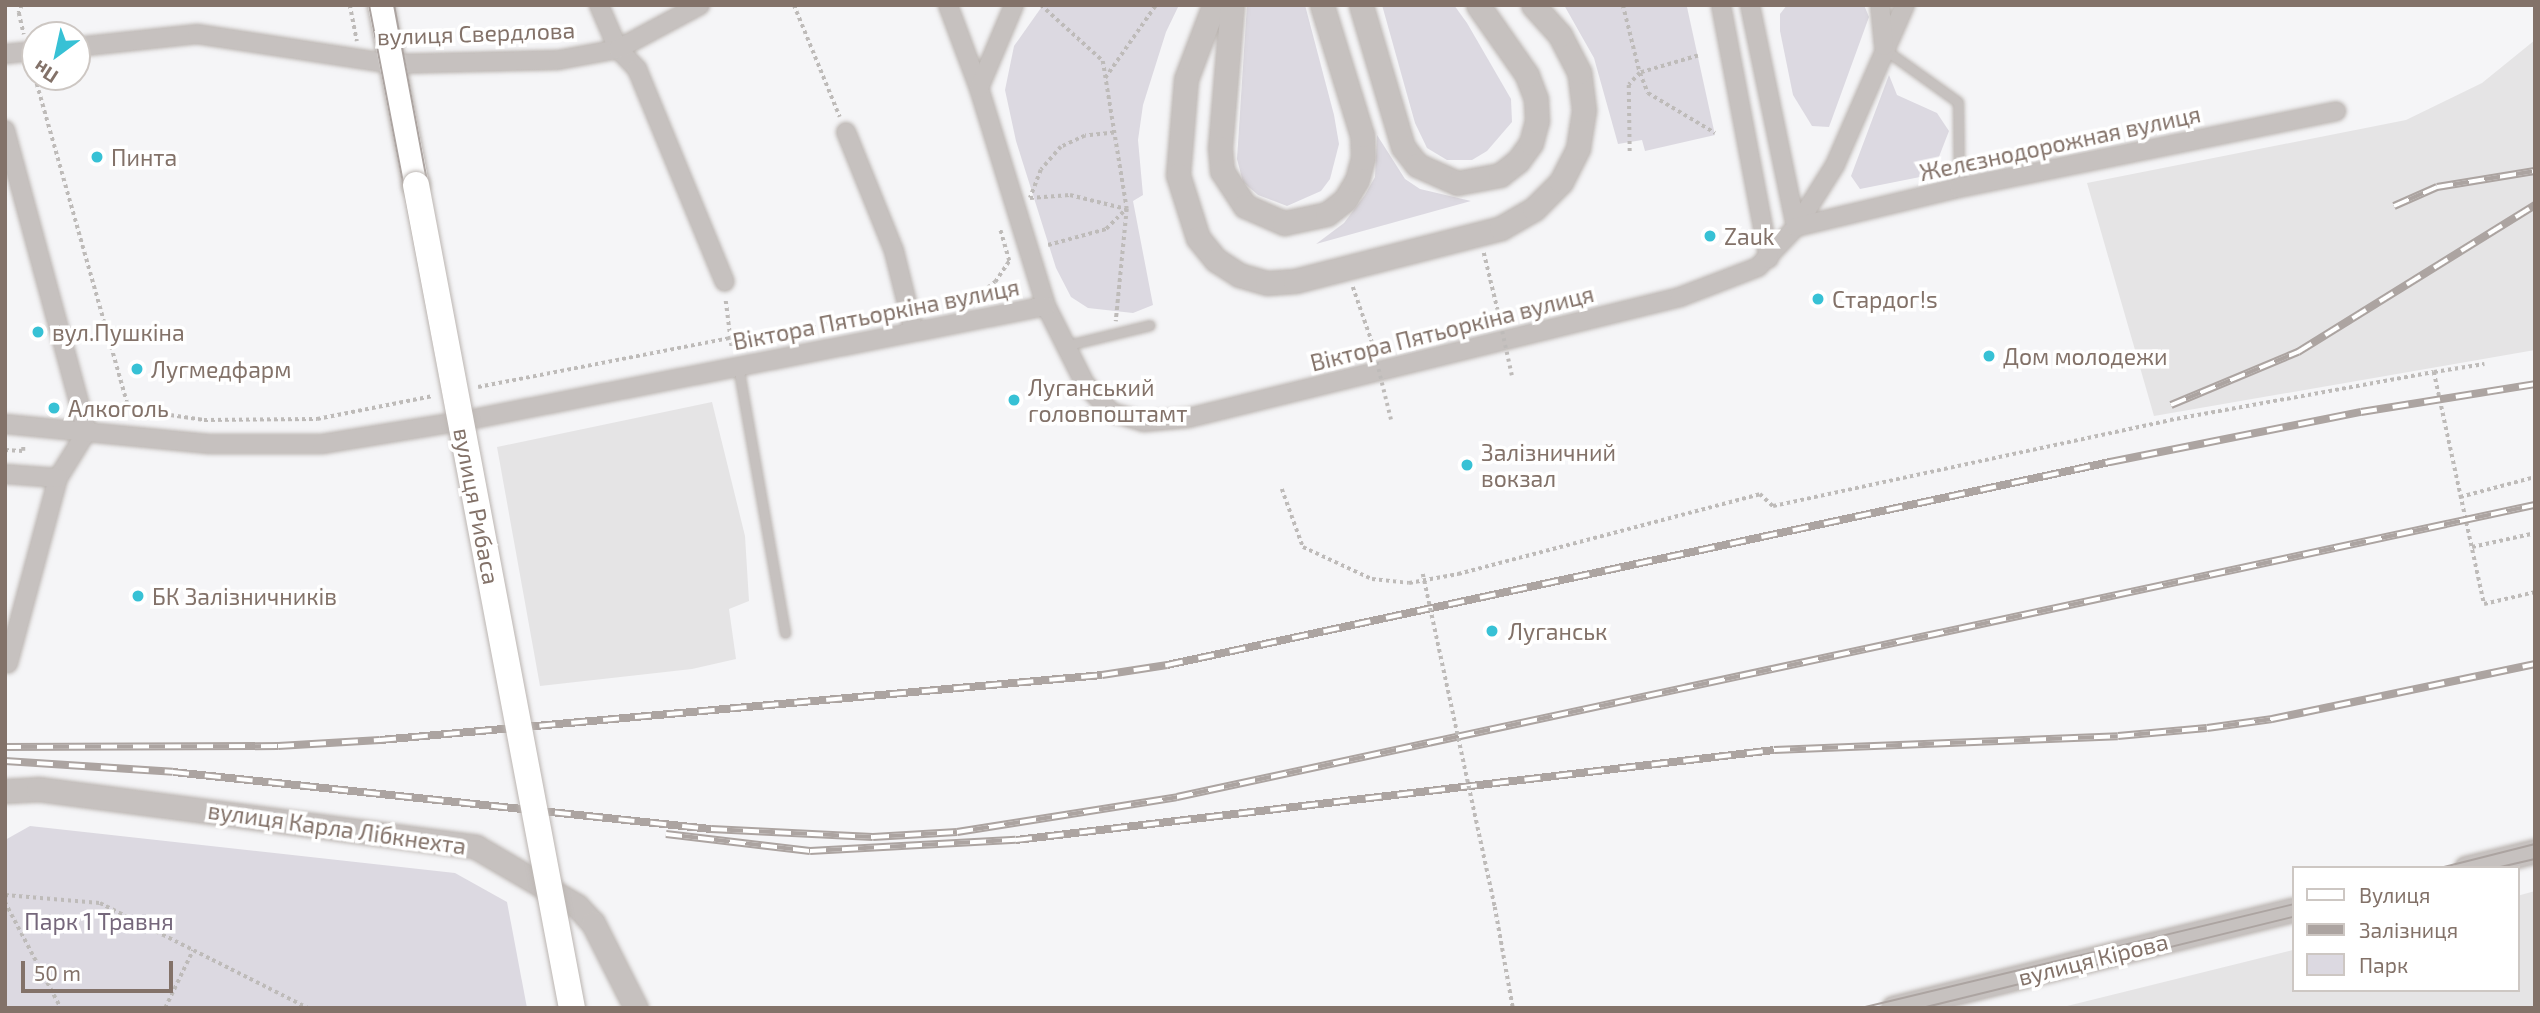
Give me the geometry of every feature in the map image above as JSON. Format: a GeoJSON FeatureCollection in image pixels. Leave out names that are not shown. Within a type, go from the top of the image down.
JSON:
{"type":"FeatureCollection","features":[{"type":"Feature","properties":{"kind":"main road","name":"вулиця Рибаса"},"geometry":{"type":"LineString","coordinates":[[381,5],[572,1008]]}},
{"type":"Feature","properties":{"kind":"street"},"geometry":{"type":"LineString","coordinates":[[599,5],[618,49],[637,69],[724,282]]}},
{"type":"Feature","properties":{"kind":"street","name":"вулиця Свердлова"},"geometry":{"type":"LineString","coordinates":[[91,45],[197,34],[392,64],[558,60],[618,49],[700,5]]}},
{"type":"Feature","properties":{"kind":"street"},"geometry":{"type":"LineString","coordinates":[[948,5],[979,88],[1046,306]]}},
{"type":"Feature","properties":{"kind":"street"},"geometry":{"type":"LineString","coordinates":[[979,88],[1014,5]]}},
{"type":"Feature","properties":{"kind":"street"},"geometry":{"type":"LineString","coordinates":[[1214,5],[1186,79],[1178,134],[1178,176],[1198,238],[1216,260],[1239,275],[1267,283],[1295,281],[1501,228],[1534,209],[1561,182],[1578,148],[1584,110],[1579,72],[1559,35],[1533,5]]}},
{"type":"Feature","properties":{"kind":"street"},"geometry":{"type":"LineString","coordinates":[[1232,5],[1220,148],[1222,171],[1245,206],[1284,223],[1305,222],[1327,214],[1345,200],[1357,180],[1363,158],[1362,135],[1322,5]]}},
{"type":"Feature","properties":{"kind":"street"},"geometry":{"type":"LineString","coordinates":[[1361,5],[1395,126],[1417,165],[1457,183],[1500,175],[1531,143],[1537,121],[1536,99],[1527,75],[1478,5]]}},
{"type":"Feature","properties":{"kind":"street"},"geometry":{"type":"LineString","coordinates":[[1721,5],[1769,258]]}},
{"type":"Feature","properties":{"kind":"street"},"geometry":{"type":"LineString","coordinates":[[1751,5],[1796,227]]}},
{"type":"Feature","properties":{"kind":"street"},"geometry":{"type":"LineString","coordinates":[[1880,5],[1884,49]]}},
{"type":"Feature","properties":{"kind":"street","name":"Віктора Пятьоркіна вулиця"},"geometry":{"type":"LineString","coordinates":[[5,424],[209,444],[322,444],[463,421],[738,364],[1046,306],[1068,345],[1085,384],[1111,412],[1144,422],[1188,418],[1680,298],[1758,267],[1796,227],[1835,165],[1905,5]]}},
{"type":"Feature","properties":{"kind":"street","name":"Желєзнодорожная вулиця"},"geometry":{"type":"LineString","coordinates":[[1796,227],[1959,188],[2336,111]]}},
{"type":"Feature","properties":{"kind":"street"},"geometry":{"type":"LineString","coordinates":[[5,130],[87,432],[58,478],[8,663]]}},
{"type":"Feature","properties":{"kind":"street"},"geometry":{"type":"LineString","coordinates":[[846,132],[894,251],[914,331]]}},
{"type":"Feature","properties":{"kind":"street"},"geometry":{"type":"LineString","coordinates":[[5,474],[58,478]]}},
{"type":"Feature","properties":{"kind":"street","name":"вулиця Карла Лібкнехта"},"geometry":{"type":"LineString","coordinates":[[5,791],[38,789],[476,847],[577,906],[593,923],[636,1008]]}},
{"type":"Feature","properties":{"kind":"street"},"geometry":{"type":"LineString","coordinates":[[2474,866],[2535,851]]}},
{"type":"Feature","properties":{"kind":"street","name":"вулиця Кірова"},"geometry":{"type":"LineString","coordinates":[[1893,1008],[2292,910]]}},
{"type":"Feature","properties":{"kind":"lane"},"geometry":{"type":"LineString","coordinates":[[1884,49],[1958,102],[1959,188]]}},
{"type":"Feature","properties":{"kind":"lane"},"geometry":{"type":"LineString","coordinates":[[1068,345],[1150,325]]}},
{"type":"Feature","properties":{"kind":"lane"},"geometry":{"type":"LineString","coordinates":[[738,364],[785,633]]}},
{"type":"Feature","properties":{"kind":"path"},"geometry":{"type":"LineString","coordinates":[[351,5],[361,60]]}},
{"type":"Feature","properties":{"kind":"path"},"geometry":{"type":"LineString","coordinates":[[794,5],[846,132]]}},
{"type":"Feature","properties":{"kind":"path"},"geometry":{"type":"LineString","coordinates":[[1041,5],[1103,61],[1127,209],[1114,333]]}},
{"type":"Feature","properties":{"kind":"path"},"geometry":{"type":"LineString","coordinates":[[1105,78],[1156,5]]}},
{"type":"Feature","properties":{"kind":"path"},"geometry":{"type":"LineString","coordinates":[[1623,5],[1640,73],[1648,93],[1715,133]]}},
{"type":"Feature","properties":{"kind":"path"},"geometry":{"type":"LineString","coordinates":[[1630,155],[1629,85],[1640,73],[1698,56]]}},
{"type":"Feature","properties":{"kind":"path"},"geometry":{"type":"LineString","coordinates":[[1034,211],[1030,198],[1041,170],[1061,147],[1085,136],[1114,133]]}},
{"type":"Feature","properties":{"kind":"path"},"geometry":{"type":"LineString","coordinates":[[1030,198],[1070,195],[1127,209]]}},
{"type":"Feature","properties":{"kind":"path"},"geometry":{"type":"LineString","coordinates":[[1044,236],[1049,248],[1106,229],[1127,209]]}},
{"type":"Feature","properties":{"kind":"path"},"geometry":{"type":"LineString","coordinates":[[1479,234],[1512,375]]}},
{"type":"Feature","properties":{"kind":"path"},"geometry":{"type":"LineString","coordinates":[[1346,268],[1372,342],[1392,423]]}},
{"type":"Feature","properties":{"kind":"path"},"geometry":{"type":"LineString","coordinates":[[724,282],[729,338],[738,364]]}},
{"type":"Feature","properties":{"kind":"path"},"geometry":{"type":"LineString","coordinates":[[1282,489],[1303,547],[1372,579],[1409,583],[1458,574],[1760,494],[1773,506],[2170,420],[2484,364]]}},
{"type":"Feature","properties":{"kind":"path"},"geometry":{"type":"LineString","coordinates":[[2434,372],[2484,604],[2535,593]]}},
{"type":"Feature","properties":{"kind":"path"},"geometry":{"type":"LineString","coordinates":[[2460,497],[2535,477]]}},
{"type":"Feature","properties":{"kind":"path"},"geometry":{"type":"LineString","coordinates":[[2471,547],[2535,533]]}},
{"type":"Feature","properties":{"kind":"path"},"geometry":{"type":"LineString","coordinates":[[1423,574],[1495,907],[1513,1008]]}},
{"type":"Feature","properties":{"kind":"path"},"geometry":{"type":"LineString","coordinates":[[5,895],[100,903],[308,1008]]}},
{"type":"Feature","properties":{"kind":"path"},"geometry":{"type":"LineString","coordinates":[[5,902],[61,1008]]}},
{"type":"Feature","properties":{"kind":"path"},"geometry":{"type":"LineString","coordinates":[[165,1008],[193,949]]}},
{"type":"Feature","properties":{"kind":"shaded area"},"geometry":{"type":"Polygon","coordinates":[[[2535,40],[2535,350],[2154,416],[2087,183],[2406,120],[2482,83],[2535,40]]]}},
{"type":"Feature","properties":{"kind":"shaded area"},"geometry":{"type":"Polygon","coordinates":[[[712,402],[745,536],[749,601],[729,609],[736,659],[692,669],[540,686],[497,447],[712,402]]]}},
{"type":"Feature","properties":{"kind":"shaded area"},"geometry":{"type":"Polygon","coordinates":[[[2535,891],[2535,1008],[2059,1008],[2292,950],[2292,992],[2519,992],[2519,895],[2535,891]]]}},
{"type":"Feature","properties":{"kind":"green space"},"geometry":{"type":"Polygon","coordinates":[[[1043,5],[1179,5],[1166,32],[1143,105],[1138,140],[1143,195],[1133,201],[1153,305],[1133,313],[1088,308],[1071,297],[1056,268],[1016,141],[1005,90],[1014,46],[1043,5]]]}},
{"type":"Feature","properties":{"kind":"green space"},"geometry":{"type":"Polygon","coordinates":[[[1247,5],[1305,5],[1334,115],[1339,144],[1330,179],[1321,191],[1287,206],[1258,195],[1243,182],[1237,159],[1247,5]]]}},
{"type":"Feature","properties":{"kind":"green space"},"geometry":{"type":"Polygon","coordinates":[[[1382,5],[1454,5],[1467,23],[1511,99],[1512,122],[1487,151],[1472,160],[1447,160],[1427,148],[1415,123],[1382,5]]]}},
{"type":"Feature","properties":{"kind":"green space"},"geometry":{"type":"Polygon","coordinates":[[[1564,5],[1696,5],[1687,7],[1715,135],[1645,151],[1642,140],[1618,144],[1594,58],[1564,5]]]}},
{"type":"Feature","properties":{"kind":"green space"},"geometry":{"type":"Polygon","coordinates":[[[1787,5],[1864,5],[1869,17],[1829,127],[1812,126],[1793,95],[1780,31],[1780,14],[1787,5]]]}},
{"type":"Feature","properties":{"kind":"green space"},"geometry":{"type":"Polygon","coordinates":[[[1889,75],[1897,95],[1937,113],[1949,131],[1935,167],[1925,176],[1860,189],[1851,176],[1889,75]]]}},
{"type":"Feature","properties":{"kind":"green space"},"geometry":{"type":"Polygon","coordinates":[[[1377,135],[1405,179],[1420,189],[1471,201],[1316,244],[1344,223],[1365,195],[1375,177],[1377,135]]]}},
{"type":"Feature","properties":{"kind":"green space","name":"Парк 1 Травня"},"geometry":{"type":"Polygon","coordinates":[[[30,826],[455,873],[507,902],[527,1008],[5,1008],[5,840],[30,826]]]}},
{"type":"Feature","properties":{"kind":"tram line"},"geometry":{"type":"LineString","coordinates":[[369,5],[561,1008]]}},
{"type":"Feature","properties":{"kind":"tram line"},"geometry":{"type":"LineString","coordinates":[[394,5],[582,1008]]}},
{"type":"Feature","properties":{"kind":"tram line"},"geometry":{"type":"LineString","coordinates":[[2448,866],[2535,844]]}},
{"type":"Feature","properties":{"kind":"tram line"},"geometry":{"type":"LineString","coordinates":[[2505,866],[2535,859]]}},
{"type":"Feature","properties":{"kind":"tram line"},"geometry":{"type":"LineString","coordinates":[[1861,1008],[2292,904]]}},
{"type":"Feature","properties":{"kind":"tram line"},"geometry":{"type":"LineString","coordinates":[[1922,1008],[2292,917]]}},
{"type":"Feature","properties":{"kind":"railway"},"geometry":{"type":"LineString","coordinates":[[2394,206],[2437,187],[2535,171]]}},
{"type":"Feature","properties":{"kind":"railway"},"geometry":{"type":"LineString","coordinates":[[2171,405],[2298,352],[2535,205]]}},
{"type":"Feature","properties":{"kind":"railway"},"geometry":{"type":"LineString","coordinates":[[5,747],[278,746],[380,740],[1102,675],[1167,665],[2110,462],[2361,412],[2535,384]]}},
{"type":"Feature","properties":{"kind":"railway"},"geometry":{"type":"LineString","coordinates":[[5,761],[173,772],[711,829],[873,837],[957,832],[1177,797],[2535,505]]}},
{"type":"Feature","properties":{"kind":"railway"},"geometry":{"type":"LineString","coordinates":[[666,834],[810,851],[1016,840],[1774,750],[2118,736],[2207,728],[2272,719],[2535,664]]}},
{"type":"Feature","properties":{"kind":"place","name":"Пинта"},"geometry":{"type":"Point","coordinates":[97,157]}},
{"type":"Feature","properties":{"kind":"place","name":"Zauk"},"geometry":{"type":"Point","coordinates":[1710,236]}},
{"type":"Feature","properties":{"kind":"place","name":"Стардог!s"},"geometry":{"type":"Point","coordinates":[1818,299]}},
{"type":"Feature","properties":{"kind":"place","name":"вул.Пушкіна"},"geometry":{"type":"Point","coordinates":[38,332]}},
{"type":"Feature","properties":{"kind":"place","name":"Дом молодежи"},"geometry":{"type":"Point","coordinates":[1989,356]}},
{"type":"Feature","properties":{"kind":"place","name":"Лугмедфарм"},"geometry":{"type":"Point","coordinates":[137,369]}},
{"type":"Feature","properties":{"kind":"place","name":"Луганський головпоштамт"},"geometry":{"type":"Point","coordinates":[1014,400]}},
{"type":"Feature","properties":{"kind":"place","name":"Алкоголь"},"geometry":{"type":"Point","coordinates":[54,408]}},
{"type":"Feature","properties":{"kind":"place","name":"Залізничний вокзал"},"geometry":{"type":"Point","coordinates":[1467,465]}},
{"type":"Feature","properties":{"kind":"place","name":"БК Залізничників"},"geometry":{"type":"Point","coordinates":[138,596]}},
{"type":"Feature","properties":{"kind":"place","name":"Луганськ"},"geometry":{"type":"Point","coordinates":[1492,631]}}]}
